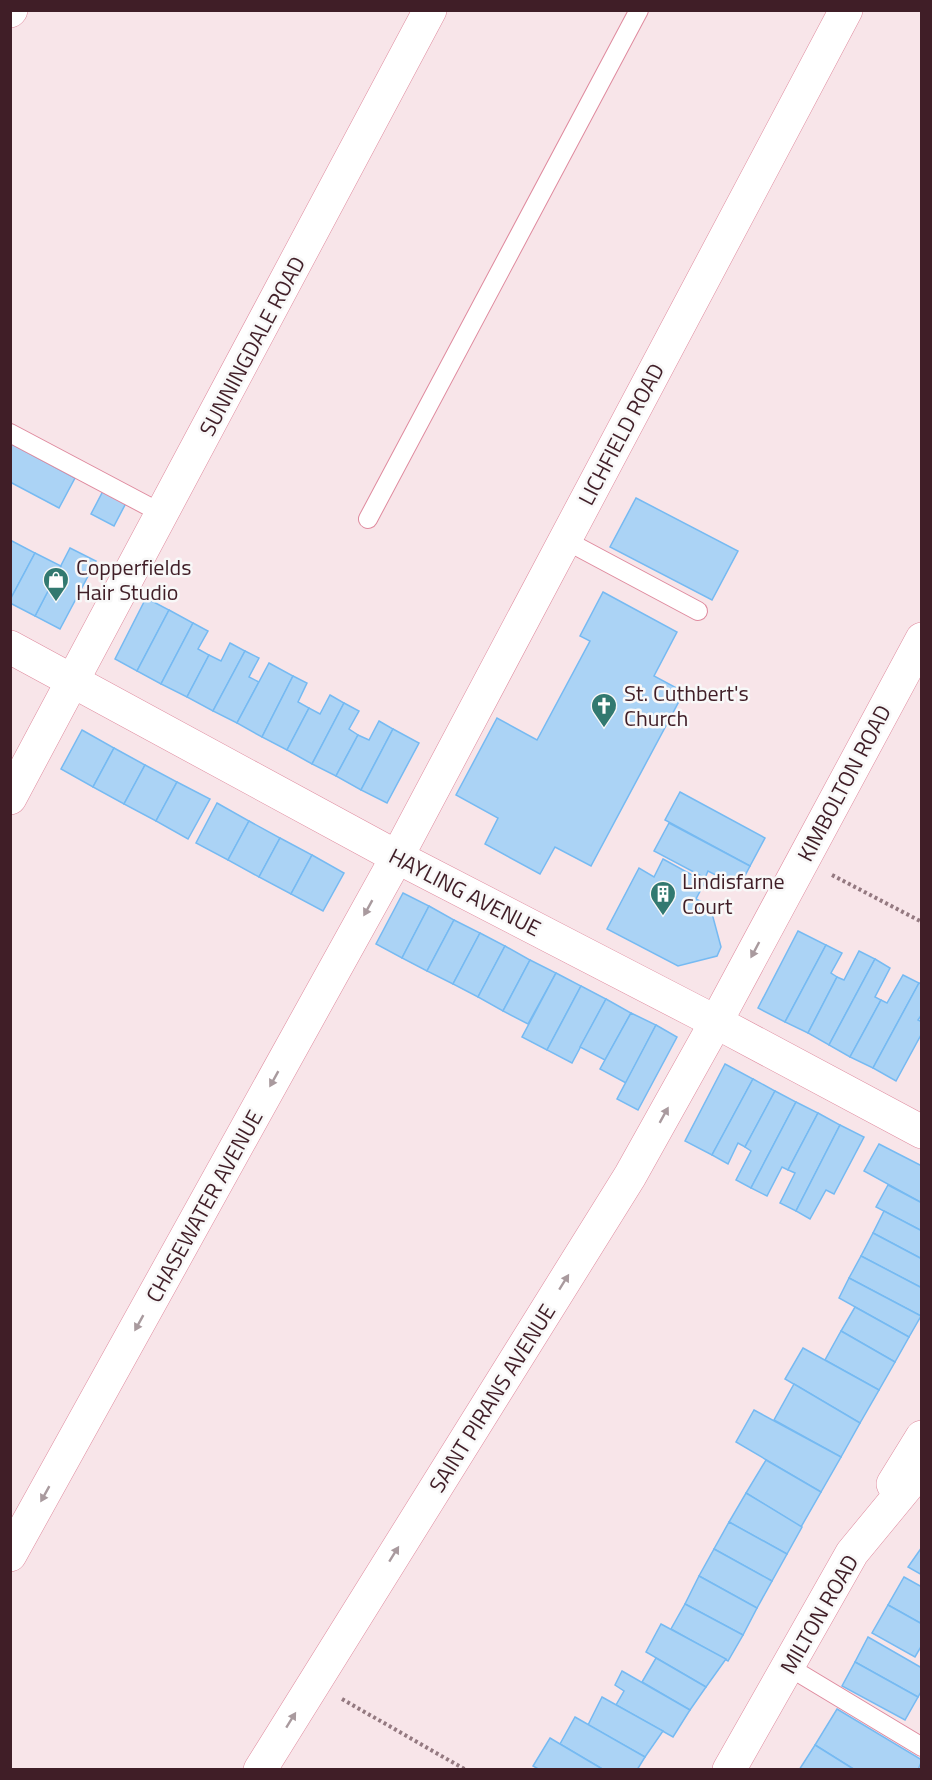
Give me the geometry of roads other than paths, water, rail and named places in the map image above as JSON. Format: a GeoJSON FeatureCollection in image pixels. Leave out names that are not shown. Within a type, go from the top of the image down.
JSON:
{"type":"FeatureCollection","features":[{"type":"Feature","properties":{"kind":"street","name":"SUNNINGDALE ROAD"},"geometry":{"type":"LineString","coordinates":[[10,798],[430,10]]}},
{"type":"Feature","properties":{"kind":"street","name":"LICHFIELD ROAD"},"geometry":{"type":"LineString","coordinates":[[397,857],[846,10]]}},
{"type":"Feature","properties":{"kind":"street","name":"KIMBOLTON ROAD"},"geometry":{"type":"LineString","coordinates":[[716,1022],[921,639]]}},
{"type":"Feature","properties":{"kind":"street","name":"HAYLING AVENUE"},"geometry":{"type":"LineString","coordinates":[[10,647],[397,857],[716,1022],[921,1132]]}},
{"type":"Feature","properties":{"kind":"street","name":"CHASEWATER AVENUE"},"geometry":{"type":"LineString","coordinates":[[10,1555],[397,857]]}},
{"type":"Feature","properties":{"kind":"street","name":"SAINT PIRANS AVENUE"},"geometry":{"type":"LineString","coordinates":[[260,1770],[630,1176],[716,1022]]}},
{"type":"Feature","properties":{"kind":"street"},"geometry":{"type":"LineString","coordinates":[[852,1553],[921,1437]]}},
{"type":"Feature","properties":{"kind":"street","name":"MILTON ROAD"},"geometry":{"type":"LineString","coordinates":[[729,1770],[852,1553],[921,1468]]}},
{"type":"Feature","properties":{"kind":"lane"},"geometry":{"type":"LineString","coordinates":[[369,519],[639,10]]}},
{"type":"Feature","properties":{"kind":"lane"},"geometry":{"type":"LineString","coordinates":[[10,434],[163,514]]}},
{"type":"Feature","properties":{"kind":"lane"},"geometry":{"type":"LineString","coordinates":[[565,540],[698,611]]}},
{"type":"Feature","properties":{"kind":"lane"},"geometry":{"type":"LineString","coordinates":[[789,1667],[921,1747]]}},
{"type":"Feature","properties":{"kind":"place","name":"Copperfields Hair Studio"},"geometry":{"type":"Point","coordinates":[56,603]}},
{"type":"Feature","properties":{"kind":"place","name":"St. Cuthbert's Church"},"geometry":{"type":"Point","coordinates":[604,729]}},
{"type":"Feature","properties":{"kind":"place","name":"Lindisfarne Court"},"geometry":{"type":"Point","coordinates":[663,917]}}]}
